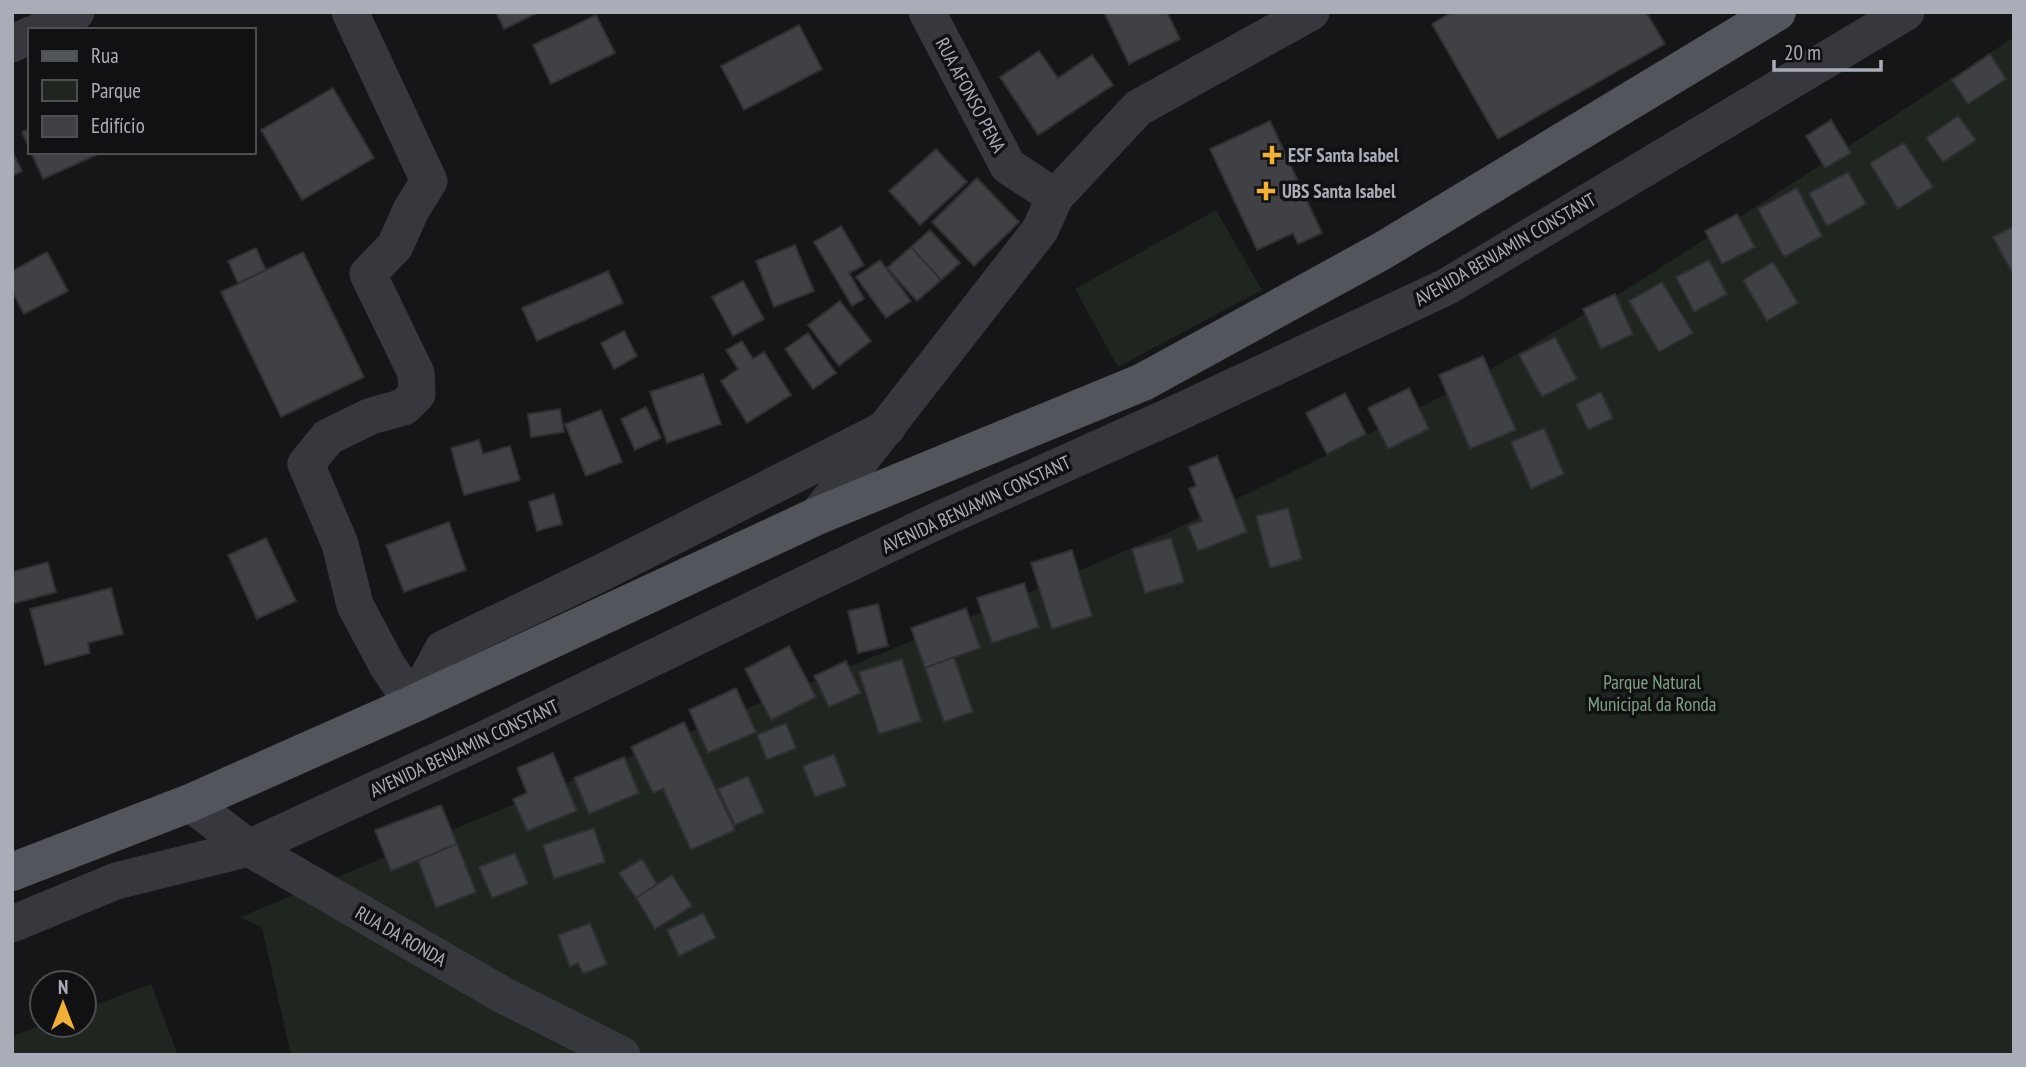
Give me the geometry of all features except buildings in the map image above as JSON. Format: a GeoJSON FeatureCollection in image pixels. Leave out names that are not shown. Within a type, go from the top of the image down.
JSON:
{"type":"FeatureCollection","features":[{"type":"Feature","properties":{"kind":"main road"},"geometry":{"type":"LineString","coordinates":[[12,872],[190,803],[413,704],[817,516],[1143,382],[1382,251],[1777,12]]}},
{"type":"Feature","properties":{"kind":"street"},"geometry":{"type":"LineString","coordinates":[[45,28],[76,12]]}},
{"type":"Feature","properties":{"kind":"street","name":"RUA AFONSO PENA"},"geometry":{"type":"LineString","coordinates":[[927,12],[1008,166],[1055,197]]}},
{"type":"Feature","properties":{"kind":"street"},"geometry":{"type":"LineString","coordinates":[[817,516],[1040,230],[1055,197],[1138,108],[1311,12]]}},
{"type":"Feature","properties":{"kind":"street","name":"AVENIDA BENJAMIN CONSTANT"},"geometry":{"type":"LineString","coordinates":[[12,924],[116,881],[249,848],[485,739],[930,524],[1174,415],[1446,287],[1906,12]]}},
{"type":"Feature","properties":{"kind":"street"},"geometry":{"type":"LineString","coordinates":[[354,20],[429,181],[411,210],[395,246],[368,274],[416,373],[417,394],[404,407],[371,416],[328,437],[306,464],[340,544],[355,605],[387,665],[413,704],[443,649],[627,560],[887,428]]}},
{"type":"Feature","properties":{"kind":"street"},"geometry":{"type":"LineString","coordinates":[[12,44],[28,36]]}},
{"type":"Feature","properties":{"kind":"street","name":"RUA DA RONDA"},"geometry":{"type":"LineString","coordinates":[[190,803],[249,848],[501,995],[622,1055]]}},
{"type":"Feature","properties":{"kind":"green space","name":"Parque Natural Municipal da Ronda"},"geometry":{"type":"Polygon","coordinates":[[[2014,37],[2014,1055],[291,1055],[262,928],[240,917],[999,605],[1167,533],[1321,458],[1462,386],[1624,291],[2014,37]]]}},
{"type":"Feature","properties":{"kind":"green space"},"geometry":{"type":"Polygon","coordinates":[[[1216,210],[1262,290],[1118,367],[1075,289],[1216,210]]]}},
{"type":"Feature","properties":{"kind":"green space"},"geometry":{"type":"Polygon","coordinates":[[[151,984],[178,1055],[12,1055],[12,1036],[28,1030],[28,1039],[98,1039],[98,1004],[151,984]]]}},
{"type":"Feature","properties":{"kind":"place","name":"ESF Santa Isabel"},"geometry":{"type":"Point","coordinates":[1272,155]}},
{"type":"Feature","properties":{"kind":"place","name":"UBS Santa Isabel"},"geometry":{"type":"Point","coordinates":[1266,191]}}]}
